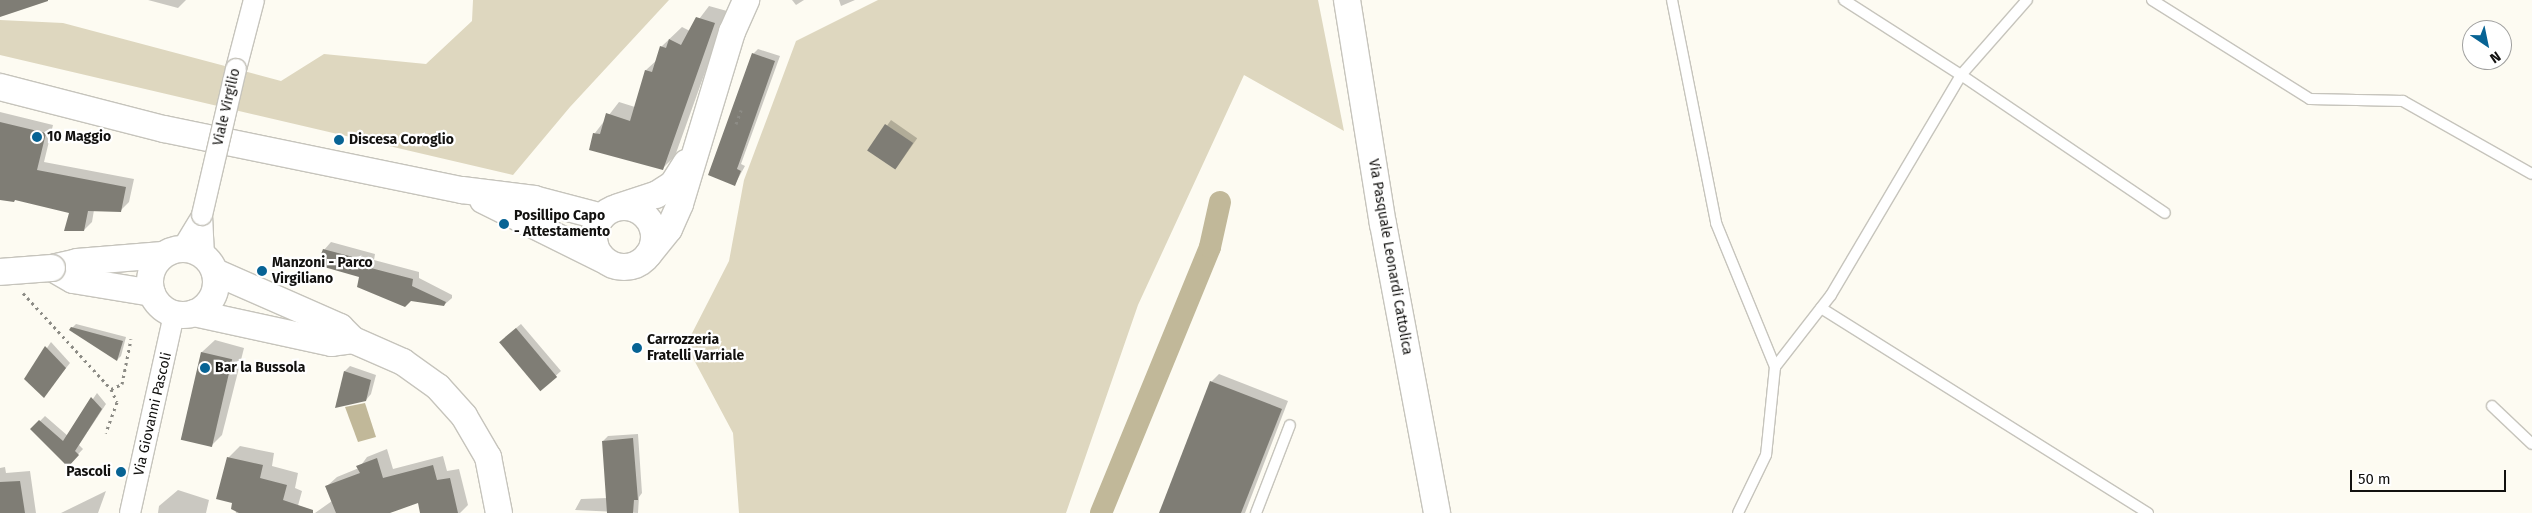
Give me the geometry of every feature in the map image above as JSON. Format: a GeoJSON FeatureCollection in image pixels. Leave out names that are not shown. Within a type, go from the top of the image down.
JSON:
{"type":"FeatureCollection","features":[{"type":"Feature","properties":{"kind":"street","name":"Viale Virgilio"},"geometry":{"type":"LineString","coordinates":[[191,258],[254,0]]}},
{"type":"Feature","properties":{"kind":"street"},"geometry":{"type":"LineString","coordinates":[[462,190],[604,260],[622,267],[632,266],[648,255],[669,228],[680,204],[695,147],[732,32],[746,0]]}},
{"type":"Feature","properties":{"kind":"street","name":"Via Pasquale Leonardi Cattolica"},"geometry":{"type":"LineString","coordinates":[[1347,0],[1382,224],[1437,513]]}},
{"type":"Feature","properties":{"kind":"street"},"geometry":{"type":"LineString","coordinates":[[0,87],[164,129],[462,190],[534,199],[610,212],[638,210],[646,217],[654,235],[648,255]]}},
{"type":"Feature","properties":{"kind":"street"},"geometry":{"type":"LineString","coordinates":[[604,260],[598,252],[594,234],[610,212],[656,195],[674,184],[695,147]]}},
{"type":"Feature","properties":{"kind":"street"},"geometry":{"type":"LineString","coordinates":[[191,258],[150,274],[152,293],[163,309],[332,343],[353,340]]}},
{"type":"Feature","properties":{"kind":"street"},"geometry":{"type":"LineString","coordinates":[[184,313],[207,304],[214,295],[191,258]]}},
{"type":"Feature","properties":{"kind":"street"},"geometry":{"type":"LineString","coordinates":[[0,272],[52,268],[77,262],[191,258],[340,327],[353,340],[403,362],[438,387],[464,416],[488,457],[499,513]]}},
{"type":"Feature","properties":{"kind":"street"},"geometry":{"type":"LineString","coordinates":[[52,268],[74,280],[152,293]]}},
{"type":"Feature","properties":{"kind":"street","name":"Via Giovanni Pascoli"},"geometry":{"type":"LineString","coordinates":[[130,513],[184,313]]}},
{"type":"Feature","properties":{"kind":"lane"},"geometry":{"type":"LineString","coordinates":[[1672,0],[1716,223],[1775,368],[1766,455],[1738,513]]}},
{"type":"Feature","properties":{"kind":"lane"},"geometry":{"type":"LineString","coordinates":[[1844,0],[1961,75],[2165,213]]}},
{"type":"Feature","properties":{"kind":"lane"},"geometry":{"type":"LineString","coordinates":[[1775,368],[1821,308],[1961,75],[2027,0]]}},
{"type":"Feature","properties":{"kind":"lane"},"geometry":{"type":"LineString","coordinates":[[2152,0],[2310,99],[2403,101],[2532,174]]}},
{"type":"Feature","properties":{"kind":"lane"},"geometry":{"type":"LineString","coordinates":[[1821,308],[2148,513]]}},
{"type":"Feature","properties":{"kind":"lane"},"geometry":{"type":"LineString","coordinates":[[2492,406],[2532,444]]}},
{"type":"Feature","properties":{"kind":"lane"},"geometry":{"type":"LineString","coordinates":[[1256,513],[1290,425]]}},
{"type":"Feature","properties":{"kind":"path"},"geometry":{"type":"LineString","coordinates":[[736,124],[741,110]]}},
{"type":"Feature","properties":{"kind":"path"},"geometry":{"type":"LineString","coordinates":[[31,302],[111,389],[117,402],[106,433]]}},
{"type":"Feature","properties":{"kind":"path"},"geometry":{"type":"LineString","coordinates":[[111,389],[122,384],[132,339]]}},
{"type":"Feature","properties":{"kind":"shaded area"},"geometry":{"type":"Polygon","coordinates":[[[473,0],[669,0],[570,107],[513,175],[0,55],[0,20],[63,23],[281,81],[324,54],[426,64],[472,21],[473,0]]]}},
{"type":"Feature","properties":{"kind":"shaded area"},"geometry":{"type":"Polygon","coordinates":[[[878,0],[1318,0],[1344,131],[1244,75],[1138,305],[1066,513],[739,513],[733,433],[686,345],[729,261],[744,180],[796,41],[878,0]]]}},
{"type":"Feature","properties":{"kind":"shaded area"},"geometry":{"type":"Polygon","coordinates":[[[365,403],[376,437],[358,442],[345,407],[365,403]]]}},
{"type":"Feature","properties":{"kind":"building"},"geometry":{"type":"Polygon","coordinates":[[[0,0],[48,0],[48,1],[0,17],[0,0]]]}},
{"type":"Feature","properties":{"kind":"building"},"geometry":{"type":"Polygon","coordinates":[[[696,17],[715,23],[663,170],[589,150],[593,133],[600,134],[606,113],[630,121],[645,70],[652,72],[660,46],[666,48],[669,39],[681,45],[696,17]]]}},
{"type":"Feature","properties":{"kind":"building"},"geometry":{"type":"Polygon","coordinates":[[[752,53],[775,61],[737,169],[741,171],[735,186],[708,175],[752,53]]]}},
{"type":"Feature","properties":{"kind":"building"},"geometry":{"type":"Polygon","coordinates":[[[0,122],[46,133],[37,170],[126,187],[121,212],[88,211],[84,231],[64,231],[69,213],[15,200],[14,202],[0,200],[0,122]]]}},
{"type":"Feature","properties":{"kind":"building"},"geometry":{"type":"Polygon","coordinates":[[[885,124],[913,143],[895,170],[867,151],[885,124]]]}},
{"type":"Feature","properties":{"kind":"building"},"geometry":{"type":"Polygon","coordinates":[[[323,249],[368,261],[367,267],[413,279],[412,286],[446,302],[444,306],[411,301],[405,307],[357,287],[359,277],[317,265],[323,249]]]}},
{"type":"Feature","properties":{"kind":"building"},"geometry":{"type":"Polygon","coordinates":[[[71,327],[123,341],[117,361],[69,330],[71,327]]]}},
{"type":"Feature","properties":{"kind":"building"},"geometry":{"type":"Polygon","coordinates":[[[516,328],[557,377],[540,391],[499,342],[516,328]]]}},
{"type":"Feature","properties":{"kind":"building"},"geometry":{"type":"Polygon","coordinates":[[[45,346],[66,368],[44,398],[24,379],[45,346]]]}},
{"type":"Feature","properties":{"kind":"building"},"geometry":{"type":"Polygon","coordinates":[[[201,352],[232,359],[212,447],[181,440],[201,352]]]}},
{"type":"Feature","properties":{"kind":"building"},"geometry":{"type":"Polygon","coordinates":[[[344,371],[371,380],[366,401],[335,408],[344,371]]]}},
{"type":"Feature","properties":{"kind":"building"},"geometry":{"type":"Polygon","coordinates":[[[1210,381],[1282,409],[1241,513],[1159,513],[1210,381]]]}},
{"type":"Feature","properties":{"kind":"building"},"geometry":{"type":"Polygon","coordinates":[[[91,397],[102,409],[75,451],[79,455],[68,467],[30,429],[39,420],[63,441],[91,397]]]}},
{"type":"Feature","properties":{"kind":"building"},"geometry":{"type":"Polygon","coordinates":[[[633,438],[638,500],[634,500],[633,513],[607,513],[602,441],[633,438]]]}},
{"type":"Feature","properties":{"kind":"building"},"geometry":{"type":"Polygon","coordinates":[[[227,457],[263,465],[260,478],[287,485],[283,500],[313,510],[313,513],[239,513],[231,509],[232,503],[216,499],[227,457]]]}},
{"type":"Feature","properties":{"kind":"building"},"geometry":{"type":"Polygon","coordinates":[[[377,458],[383,478],[433,465],[437,480],[450,478],[458,513],[420,513],[418,503],[390,513],[336,513],[325,486],[360,473],[356,466],[377,458]]]}},
{"type":"Feature","properties":{"kind":"building"},"geometry":{"type":"Polygon","coordinates":[[[20,481],[25,513],[0,513],[0,482],[20,481]]]}},
{"type":"Feature","properties":{"kind":"waterway"},"geometry":{"type":"LineString","coordinates":[[1101,513],[1210,247],[1220,202]]}},
{"type":"Feature","properties":{"kind":"place","name":"10 Maggio"},"geometry":{"type":"Point","coordinates":[37,137]}},
{"type":"Feature","properties":{"kind":"place","name":"Discesa Coroglio"},"geometry":{"type":"Point","coordinates":[339,140]}},
{"type":"Feature","properties":{"kind":"place","name":"Posillipo Capo - Attestamento"},"geometry":{"type":"Point","coordinates":[504,224]}},
{"type":"Feature","properties":{"kind":"place","name":"Manzoni - Parco Virgiliano"},"geometry":{"type":"Point","coordinates":[262,271]}},
{"type":"Feature","properties":{"kind":"place","name":"Carrozzeria Fratelli Varriale"},"geometry":{"type":"Point","coordinates":[637,348]}},
{"type":"Feature","properties":{"kind":"place","name":"Bar la Bussola"},"geometry":{"type":"Point","coordinates":[205,368]}},
{"type":"Feature","properties":{"kind":"place","name":"Pascoli"},"geometry":{"type":"Point","coordinates":[121,472]}}]}
